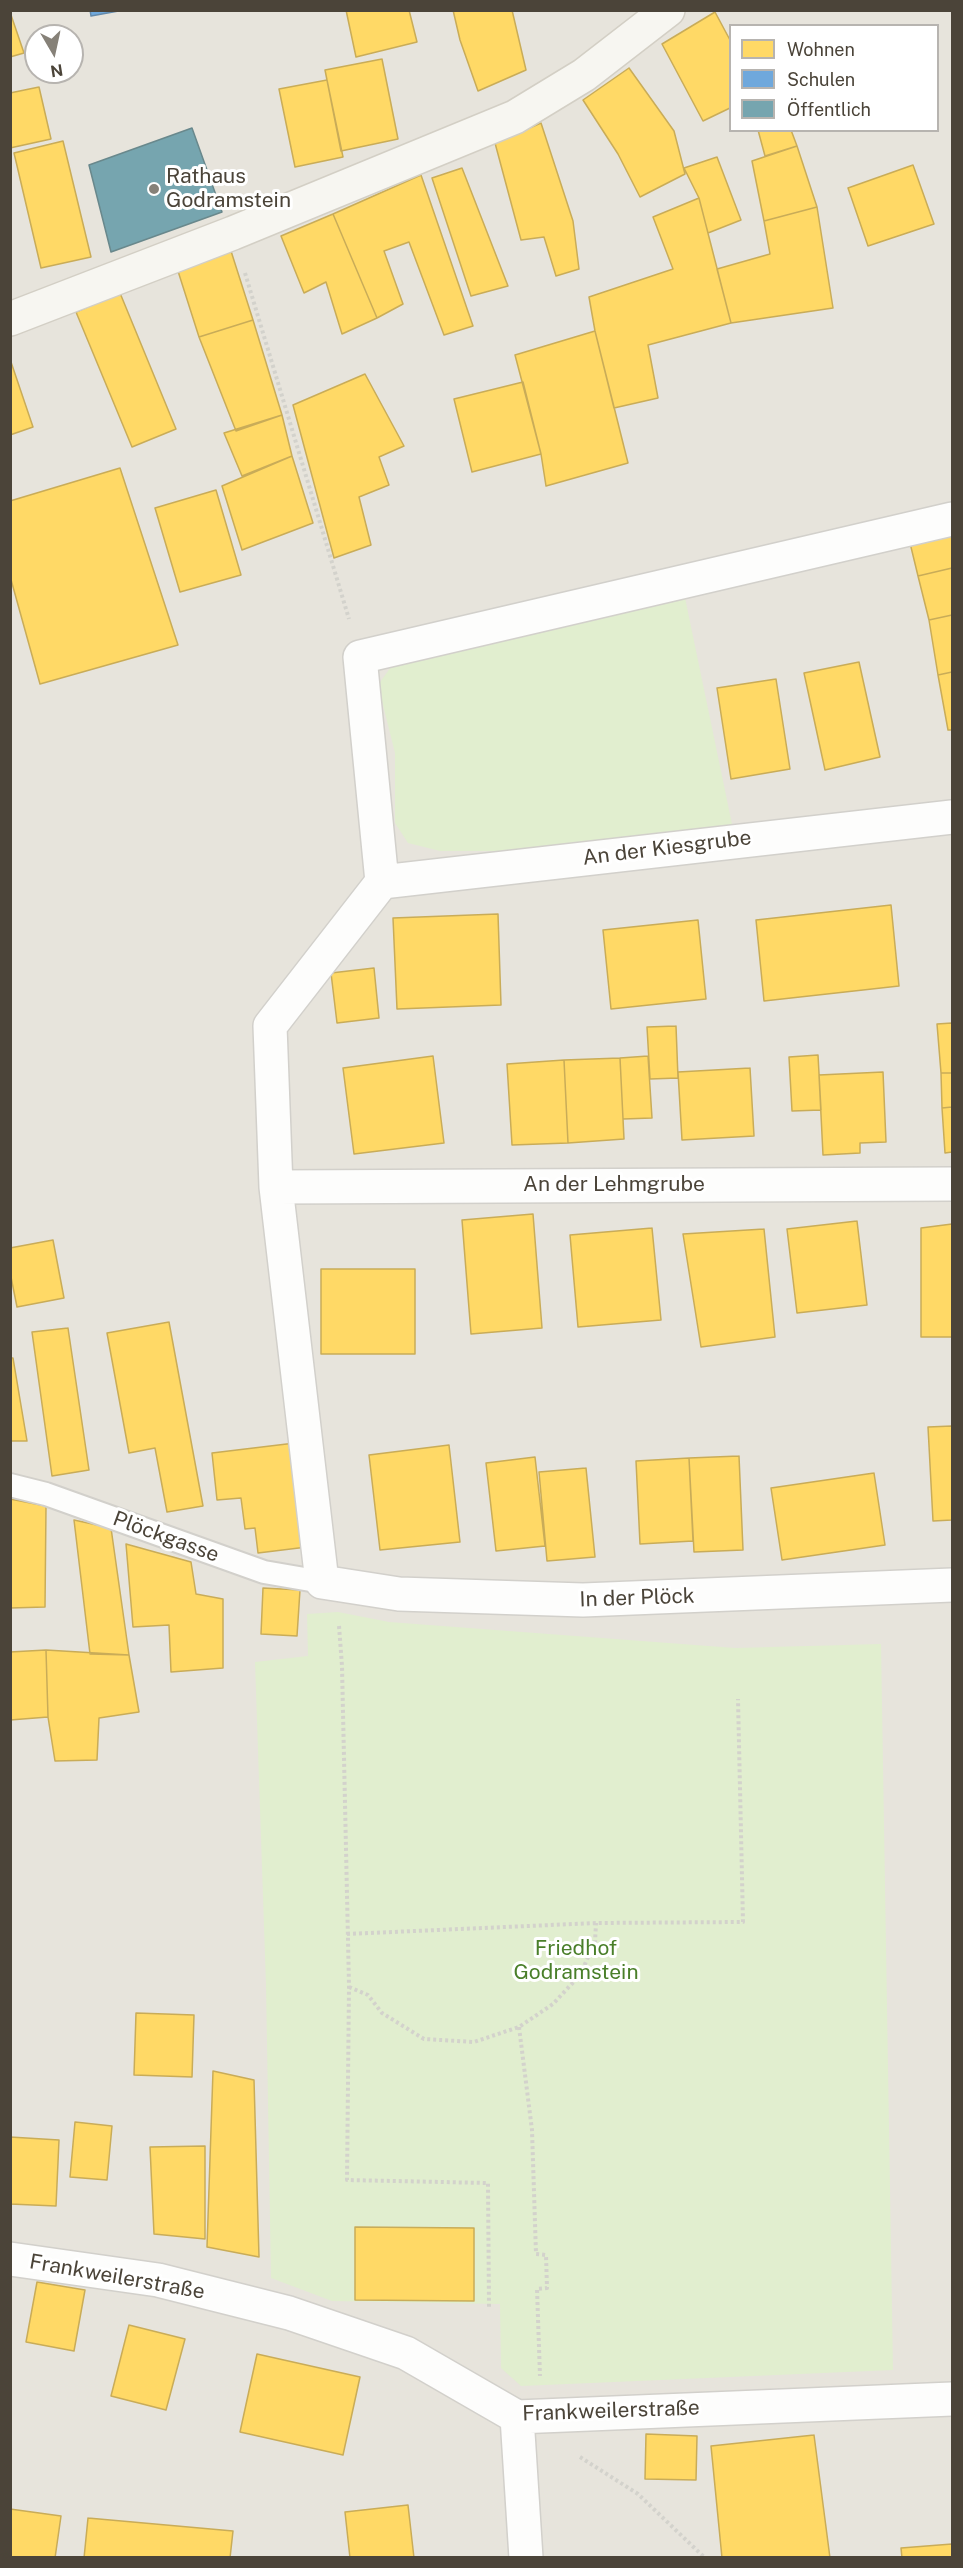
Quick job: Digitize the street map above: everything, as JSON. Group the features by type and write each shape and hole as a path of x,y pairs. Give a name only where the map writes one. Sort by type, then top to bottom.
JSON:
{"street":[{"path":"10,320 233,233 515,117 584,75 653,16"},
{"path":"322,1582 276,1187 270,1026 382,882 360,657 952,519"},
{"name":"An der Kiesgrube","path":"382,882 952,817"},
{"name":"An der Lehmgrube","path":"276,1187 952,1184"},
{"name":"In der Plöck","path":"322,1582 399,1594 583,1600 952,1585"},
{"name":"Frankweilerstraße","path":"10,2259 158,2280 289,2313 406,2353 517,2417 952,2399"},
{"path":"517,2417 526,2558"}],"lane":[{"name":"Plöckgasse","path":"10,1485 46,1494 264,1572 322,1582"}],"path":[{"path":"233,233 360,657"},
{"path":"339,1623 342,1666 349,1986 347,2180 488,2184 489,2307"},
{"path":"347,1934 596,1923 743,1922 738,1699"},
{"path":"349,1986 368,1995 382,2013 424,2039 474,2042 519,2027 553,2004 580,1975 595,1942 596,1923"},
{"path":"519,2027 532,2130 536,2254 546,2255 548,2288 537,2289 540,2386"},
{"path":"573,2452 638,2494 705,2558"}],"shaded area":[{"path":"11,11 952,11 952,2557 11,2557"}],"green space":[{"path":"684,593 733,829 501,851 440,851 408,843 395,823 395,753 378,685 401,653"},
{"name":"Friedhof Godramstein","path":"338,1612 389,1622 735,1648 881,1644 893,2370 521,2386 501,2368 500,2304 332,2301 271,2278 266,1985 255,1662 308,1656 307,1614"}],"building: Wohnen":[{"path":"346,10 409,10 417,42 356,57"},
{"path":"453,10 512,10 526,70 478,91 460,40"},
{"path":"10,12 24,53 10,57"},
{"path":"715,12 729,38 729,108 703,121 662,44"},
{"path":"382,59 398,139 341,151 325,70"},
{"path":"629,68 674,131 685,174 640,197 618,154 583,100"},
{"path":"327,80 343,157 295,167 279,89"},
{"path":"39,87 51,139 10,148 10,93"},
{"path":"541,123 573,221 579,269 556,276 544,237 521,240 495,143"},
{"path":"759,132 792,132 797,146 765,156"},
{"path":"63,141 91,257 41,268 14,153"},
{"path":"797,146 817,207 764,221 752,161"},
{"path":"717,157 741,220 708,233 699,198 684,168"},
{"path":"913,165 934,224 868,246 848,188"},
{"path":"462,168 508,286 471,296 432,178"},
{"path":"421,175 473,326 444,335 409,242 384,251 403,304 377,318 333,214"},
{"path":"699,198 731,323 648,345 658,398 614,408 589,297 673,269 653,217"},
{"path":"817,207 833,308 731,323 717,269 770,254 764,221"},
{"path":"333,214 377,318 342,334 326,282 304,293 281,236"},
{"path":"231,251 253,320 199,337 177,268"},
{"path":"120,293 176,429 132,447 76,312"},
{"path":"253,320 282,415 236,431 199,337"},
{"path":"595,331 628,463 546,486 541,454 515,355"},
{"path":"10,359 33,427 10,435"},
{"path":"365,374 404,446 379,457 389,485 359,497 371,545 334,558 293,405"},
{"path":"523,382 541,454 472,472 454,399"},
{"path":"282,415 292,456 242,476 224,433"},
{"path":"292,456 313,523 242,550 222,486"},
{"path":"120,468 178,645 40,684 10,576 10,501"},
{"path":"216,490 241,575 180,592 155,508"},
{"path":"952,533 952,568 918,576 910,543"},
{"path":"952,568 952,615 929,620 918,576"},
{"path":"952,615 952,672 938,675 929,620"},
{"path":"859,662 880,757 825,770 804,673"},
{"path":"952,672 952,730 948,730 938,675"},
{"path":"776,679 790,769 731,779 717,688"},
{"path":"891,905 899,986 764,1001 756,920"},
{"path":"498,914 501,1005 397,1009 393,918"},
{"path":"698,920 706,999 611,1009 603,930"},
{"path":"374,968 379,1018 337,1023 331,973"},
{"path":"952,1023 952,1073 941,1073 937,1024"},
{"path":"676,1026 678,1078 650,1079 647,1027"},
{"path":"818,1055 821,1110 792,1111 789,1057"},
{"path":"433,1056 444,1143 354,1154 343,1068"},
{"path":"648,1056 652,1118 623,1119 620,1058"},
{"path":"620,1058 624,1139 568,1143 564,1060"},
{"path":"564,1060 568,1143 512,1145 507,1064"},
{"path":"750,1068 754,1136 682,1140 678,1072"},
{"path":"883,1072 886,1142 860,1143 860,1153 823,1155 819,1075"},
{"path":"941,1073 952,1073 952,1107 942,1108"},
{"path":"952,1107 952,1152 945,1153 942,1108"},
{"path":"533,1214 542,1328 471,1334 462,1220"},
{"path":"857,1221 867,1305 797,1313 787,1229"},
{"path":"952,1224 952,1337 921,1337 921,1228"},
{"path":"652,1228 661,1320 578,1327 570,1235"},
{"path":"764,1229 775,1337 701,1347 683,1234"},
{"path":"53,1240 64,1298 17,1307 10,1272 10,1248"},
{"path":"321,1269 415,1269 415,1354 321,1354"},
{"path":"169,1322 203,1506 167,1512 155,1448 129,1453 107,1333"},
{"path":"68,1328 89,1470 52,1476 32,1332"},
{"path":"10,1358 13,1358 27,1441 10,1441"},
{"path":"952,1426 952,1520 933,1521 928,1427"},
{"path":"295,1443 307,1547 258,1553 255,1528 245,1529 241,1498 217,1500 212,1453"},
{"path":"449,1445 460,1542 380,1550 369,1455"},
{"path":"739,1456 743,1550 694,1552 689,1458"},
{"path":"535,1457 545,1546 496,1551 486,1463"},
{"path":"689,1458 693,1541 640,1544 636,1461"},
{"path":"586,1468 595,1557 547,1561 539,1472"},
{"path":"874,1473 885,1545 782,1560 771,1488"},
{"path":"10,1499 46,1506 45,1607 10,1608"},
{"path":"74,1520 111,1528 129,1655 90,1654"},
{"path":"126,1544 191,1562 196,1594 223,1599 223,1668 171,1672 169,1625 133,1627"},
{"path":"263,1588 300,1590 297,1636 261,1634"},
{"path":"46,1650 129,1655 139,1712 99,1718 97,1760 55,1761 48,1717"},
{"path":"46,1650 48,1717 10,1720 10,1652"},
{"path":"136,2013 194,2015 192,2077 134,2075"},
{"path":"213,2071 254,2080 259,2257 207,2247"},
{"path":"75,2122 112,2126 107,2180 70,2177"},
{"path":"10,2137 59,2140 56,2206 10,2204"},
{"path":"205,2146 205,2239 154,2234 150,2147"},
{"path":"355,2227 474,2228 474,2301 355,2300"},
{"path":"37,2282 85,2290 74,2351 26,2342"},
{"path":"129,2325 185,2339 166,2410 111,2396"},
{"path":"257,2354 360,2377 343,2455 240,2432"},
{"path":"646,2434 697,2436 696,2480 645,2479"},
{"path":"814,2435 830,2558 722,2558 711,2446"},
{"path":"408,2505 414,2558 350,2558 345,2512"},
{"path":"10,2509 61,2516 55,2558 10,2558"},
{"path":"88,2518 233,2531 230,2558 84,2558"},
{"path":"952,2544 952,2558 902,2558 901,2548"}],"building: Schulen":[{"path":"90,10 124,10 91,16"}],"building: Öffentlich":[{"name":"Rathaus Godramstein","path":"192,128 222,212 111,252 89,165"}],"place":[{"name":"Rathaus Godramstein","path":"154,189"}]}
